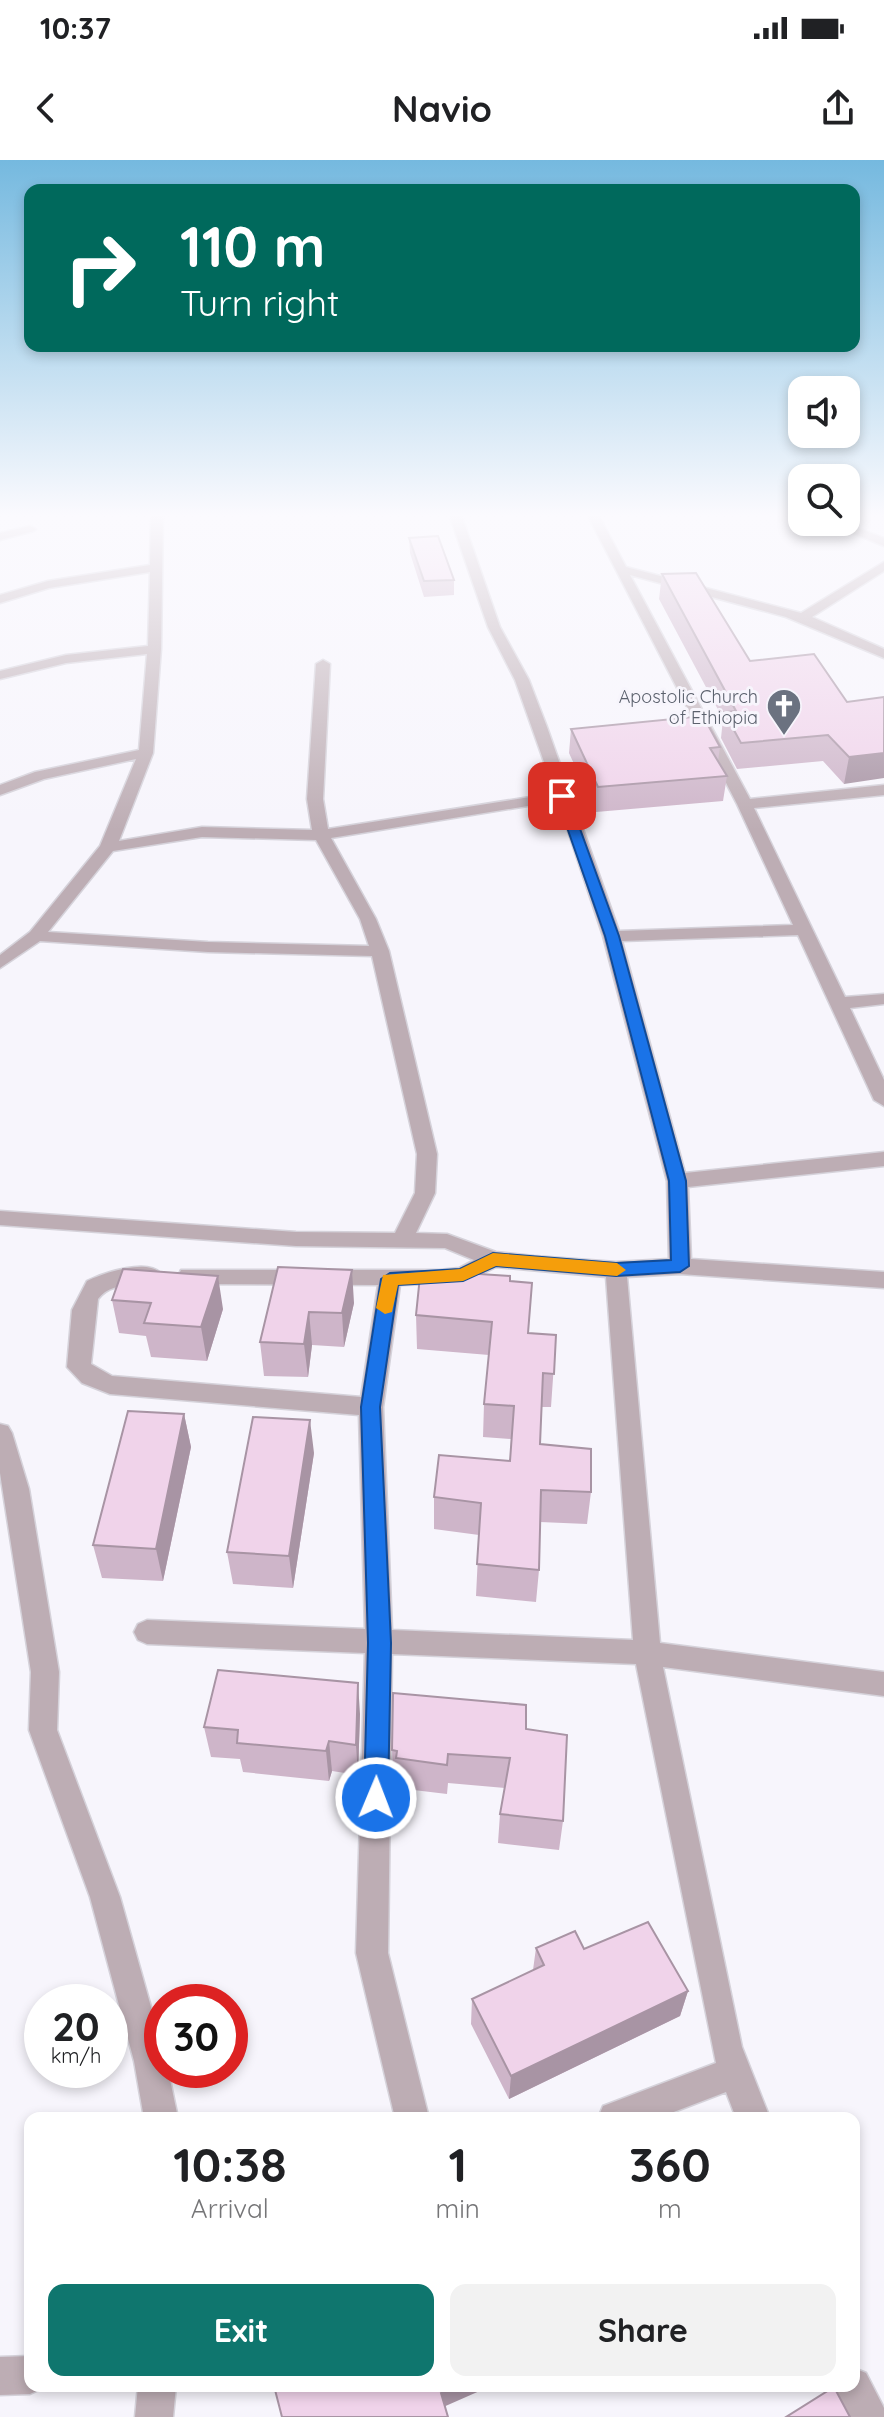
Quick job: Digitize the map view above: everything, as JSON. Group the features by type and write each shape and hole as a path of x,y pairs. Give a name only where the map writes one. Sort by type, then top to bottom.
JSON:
{"street":[{"path":"0,963 36,936 108,847 146,753 154,619"},
{"path":"491,619 522,680 612,936 677,1181 680,1266"},
{"path":"648,619 745,804 884,1100"},
{"path":"802,619 855,638 884,654"},
{"path":"0,675 66,659 154,649"},
{"path":"323,664 315,799 321,835 368,919 380,951 427,1154 425,1193 403,1238"},
{"path":"0,790 40,775 146,753"},
{"path":"745,804 883,791"},
{"path":"108,847 202,832 321,835 406,824 562,796"},
{"path":"612,936 805,930"},
{"path":"36,936 208,947 380,951"},
{"path":"840,1003 884,999"},
{"path":"677,1181 884,1159"},
{"path":"0,1218 296,1239 403,1238 447,1241 493,1259 616,1270 680,1266 884,1280"},
{"path":"371,1407 110,1385 90,1377 79,1367 85,1295 94,1284 123,1275 390,1279 463,1275 493,1259"},
{"path":"616,1270 647,1653 726,2047 751,2112"},
{"path":"390,1279 371,1407 379,1643 372,1953 411,2112"},
{"path":"0,1433 17,1489 43,1656 43,1730 105,1897 150,2061 160,2112"},
{"path":"147,1632 647,1653 884,1684"},
{"path":"631,2112 735,2072"},
{"path":"0,2376 24,2375"},
{"path":"154,2417 156,2392"},
{"path":"856,2392 869,2417"}],"building":[{"path":"686,619 724,619 750,661 814,654 847,702 884,697 884,753 849,757 828,735 741,743 724,712 736,711"},
{"path":"703,716 720,747 710,748 727,776 598,787 571,729"},
{"path":"278,1267 352,1270 342,1313 309,1312 304,1344 260,1342"},
{"path":"123,1269 218,1276 201,1327 144,1323 151,1303 112,1300"},
{"path":"464,1273 510,1276 510,1281 532,1283 528,1333 556,1335 554,1374 543,1373 540,1444 591,1449 591,1492 541,1490 539,1570 477,1564 481,1503 434,1497 439,1455 510,1461 514,1406 484,1404 492,1322 416,1315 420,1276 464,1279"},
{"path":"128,1411 184,1414 156,1549 93,1545"},
{"path":"253,1417 310,1420 289,1556 227,1552"},
{"path":"218,1670 358,1683 356,1745 329,1741 326,1751 237,1743 238,1730 204,1727"},
{"path":"393,1693 526,1705 526,1729 567,1735 563,1821 500,1814 510,1758 448,1754 447,1765 396,1758 397,1751 392,1750"},
{"path":"648,1922 688,1991 511,2076 472,1999 544,1965 536,1948 575,1931 584,1949"},
{"path":"276,2392 443,2392 441,2393 448,2417 282,2417"},
{"path":"826,2392 837,2392 850,2417 786,2417"}],"slow traffic":[{"path":"385,1308 390,1279 463,1275 493,1259 617,1270"}],"place":[{"name":"Apostolic Church of Ethiopia","path":"784,737"}],"route":[{"path":"376,1798 379,1643 371,1407 390,1279 463,1275 493,1259 616,1270 680,1266 677,1181 612,936 562,796"}]}
